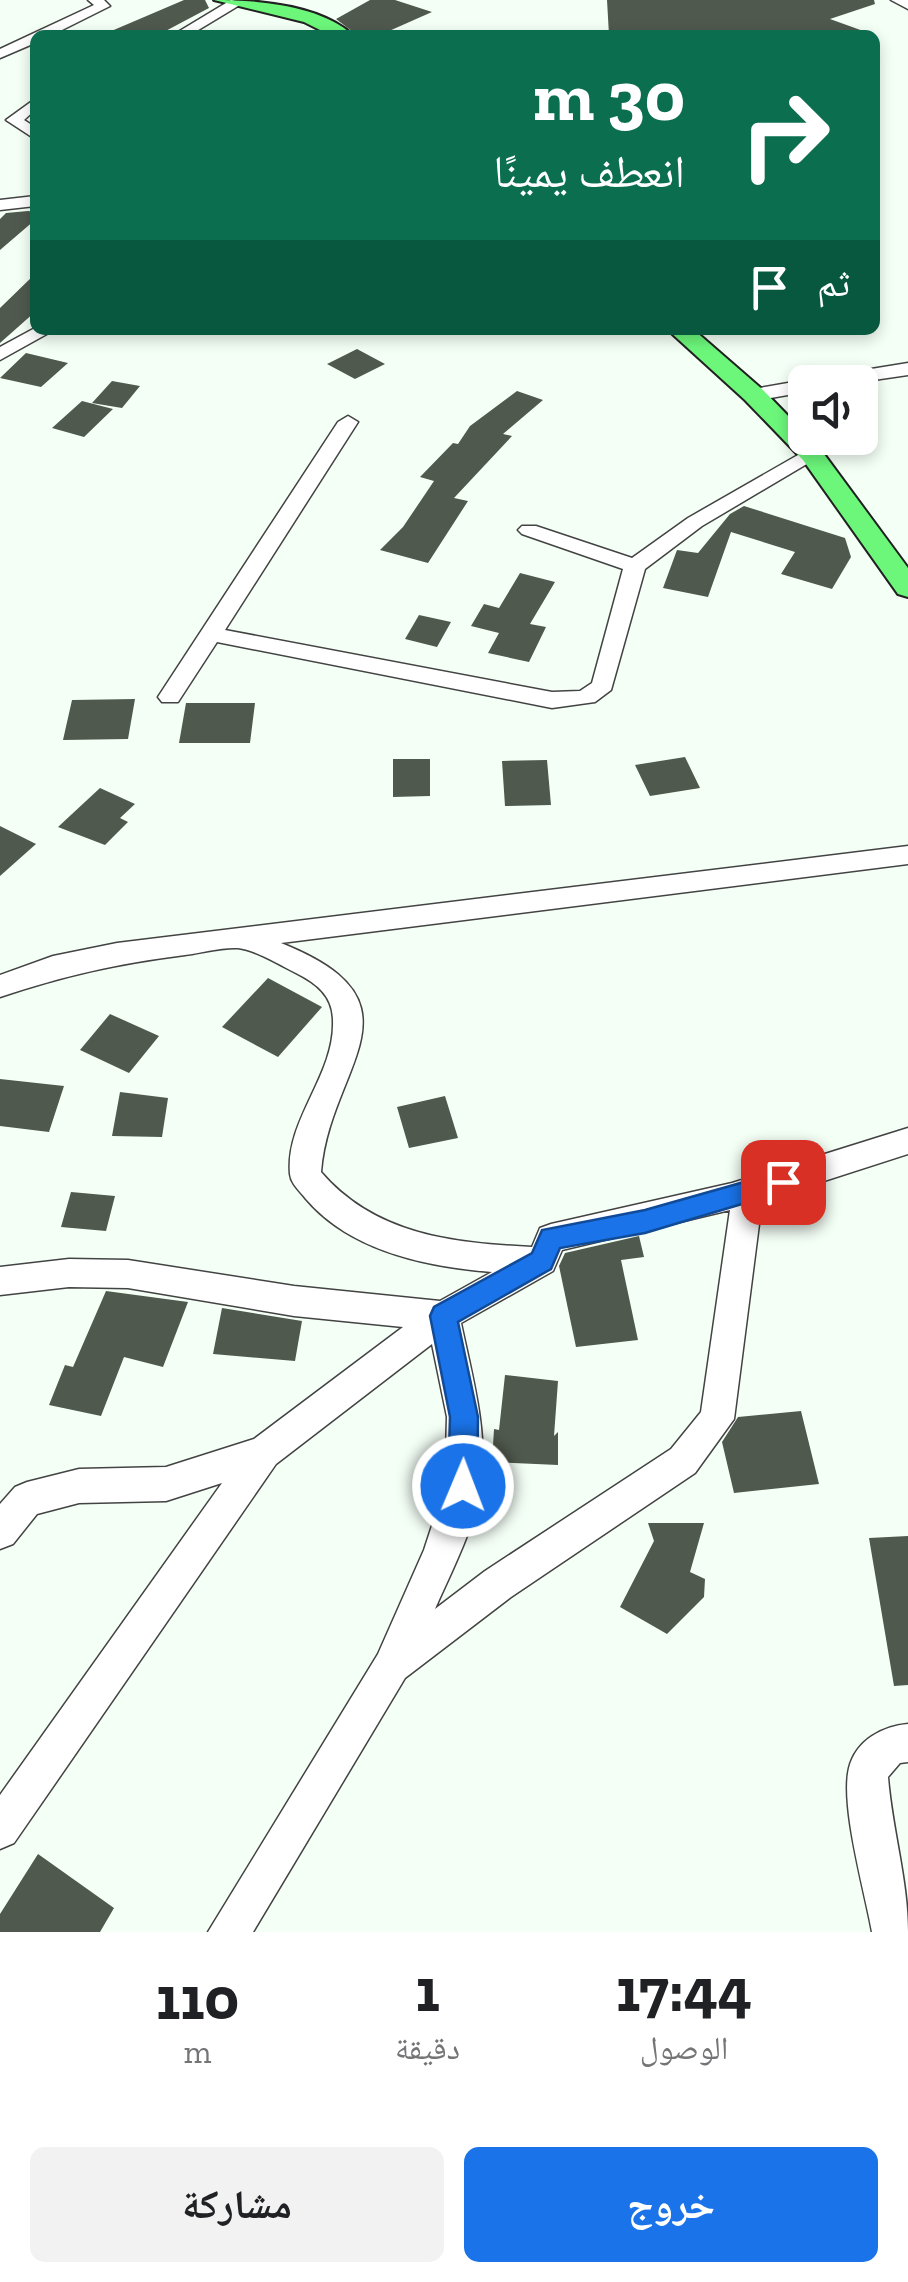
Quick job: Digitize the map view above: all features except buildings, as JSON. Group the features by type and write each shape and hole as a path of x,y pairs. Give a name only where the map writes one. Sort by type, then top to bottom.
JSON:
{"main road":[{"path":"229,1 309,18 334,30"},
{"path":"686,335 754,394 788,430"},
{"path":"812,455 908,588"}],"street":[{"path":"51,30 103,6 95,0"},
{"path":"898,0 908,4"},
{"path":"187,30 229,1"},
{"path":"0,54 30,40"},
{"path":"30,106 14,120 30,131"},
{"path":"0,205 30,202"},
{"path":"0,354 36,335"},
{"path":"878,374 908,369"},
{"path":"754,394 788,389"},
{"path":"170,698 348,422"},
{"path":"210,634 552,700 595,696 603,685 636,566 695,522 812,455"},
{"path":"529,530 636,566"},
{"path":"0,986 53,967 117,952 908,855"},
{"path":"243,939 320,975 340,990 346,1012 344,1051 310,1140 305,1176 322,1201 352,1222 393,1241 484,1259 542,1261"},
{"path":"0,1829 264,1452 443,1316 542,1261 551,1238 645,1222 817,1173 908,1141"},
{"path":"391,1667 498,1584 684,1460 717,1419 748,1190"},
{"path":"0,1280 128,1274 294,1302 443,1316"},
{"path":"230,1932 391,1667 442,1554 463,1486 464,1417 443,1316"},
{"path":"0,1531 27,1499 79,1486 166,1484 264,1452"},
{"path":"894,1932 872,1825 868,1770 890,1745 908,1742"}],"route":[{"path":"463,1486 464,1417 443,1316 542,1261 551,1238 645,1222 783,1182"}]}
